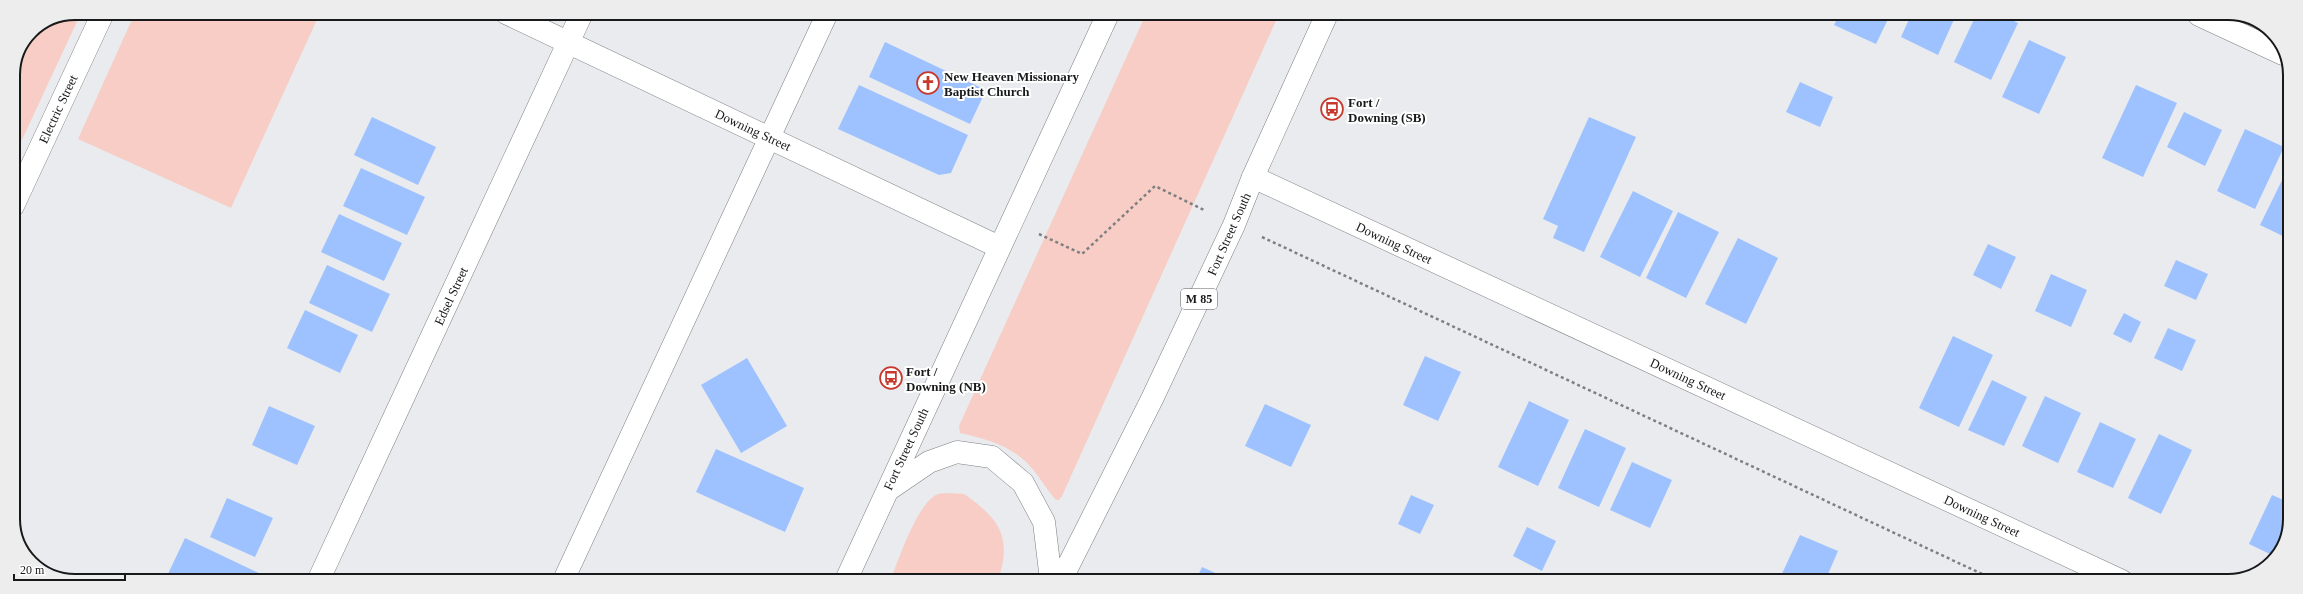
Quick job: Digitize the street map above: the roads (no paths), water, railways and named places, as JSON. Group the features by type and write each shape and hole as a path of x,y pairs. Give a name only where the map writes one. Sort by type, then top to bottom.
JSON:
{"street":[{"name":"Electric Street","path":"20,191 100,20"},
{"name":"Downing Street","path":"520,20 999,247"},
{"name":"Edsel Street","path":"321,574 579,20"},
{"name":"Fort Street South","path":"849,574 1105,20"},
{"name":"Fort Street South","path":"1064,574 1152,399 1234,225 1253,177 1323,20"},
{"path":"2210,20 2278,52"},
{"name":"Downing Street","path":"1253,177 2107,574"},
{"path":"888,490 929,462 957,452 992,456 1023,482 1044,522 1051,574"}],"lane":[{"path":"566,574 824,20"}],"place":[{"name":"New Heaven Missionary Baptist Church","path":"928,83"},
{"name":"Fort / Downing (SB)","path":"1332,109"},
{"name":"Fort / Downing (NB)","path":"891,378"}]}
